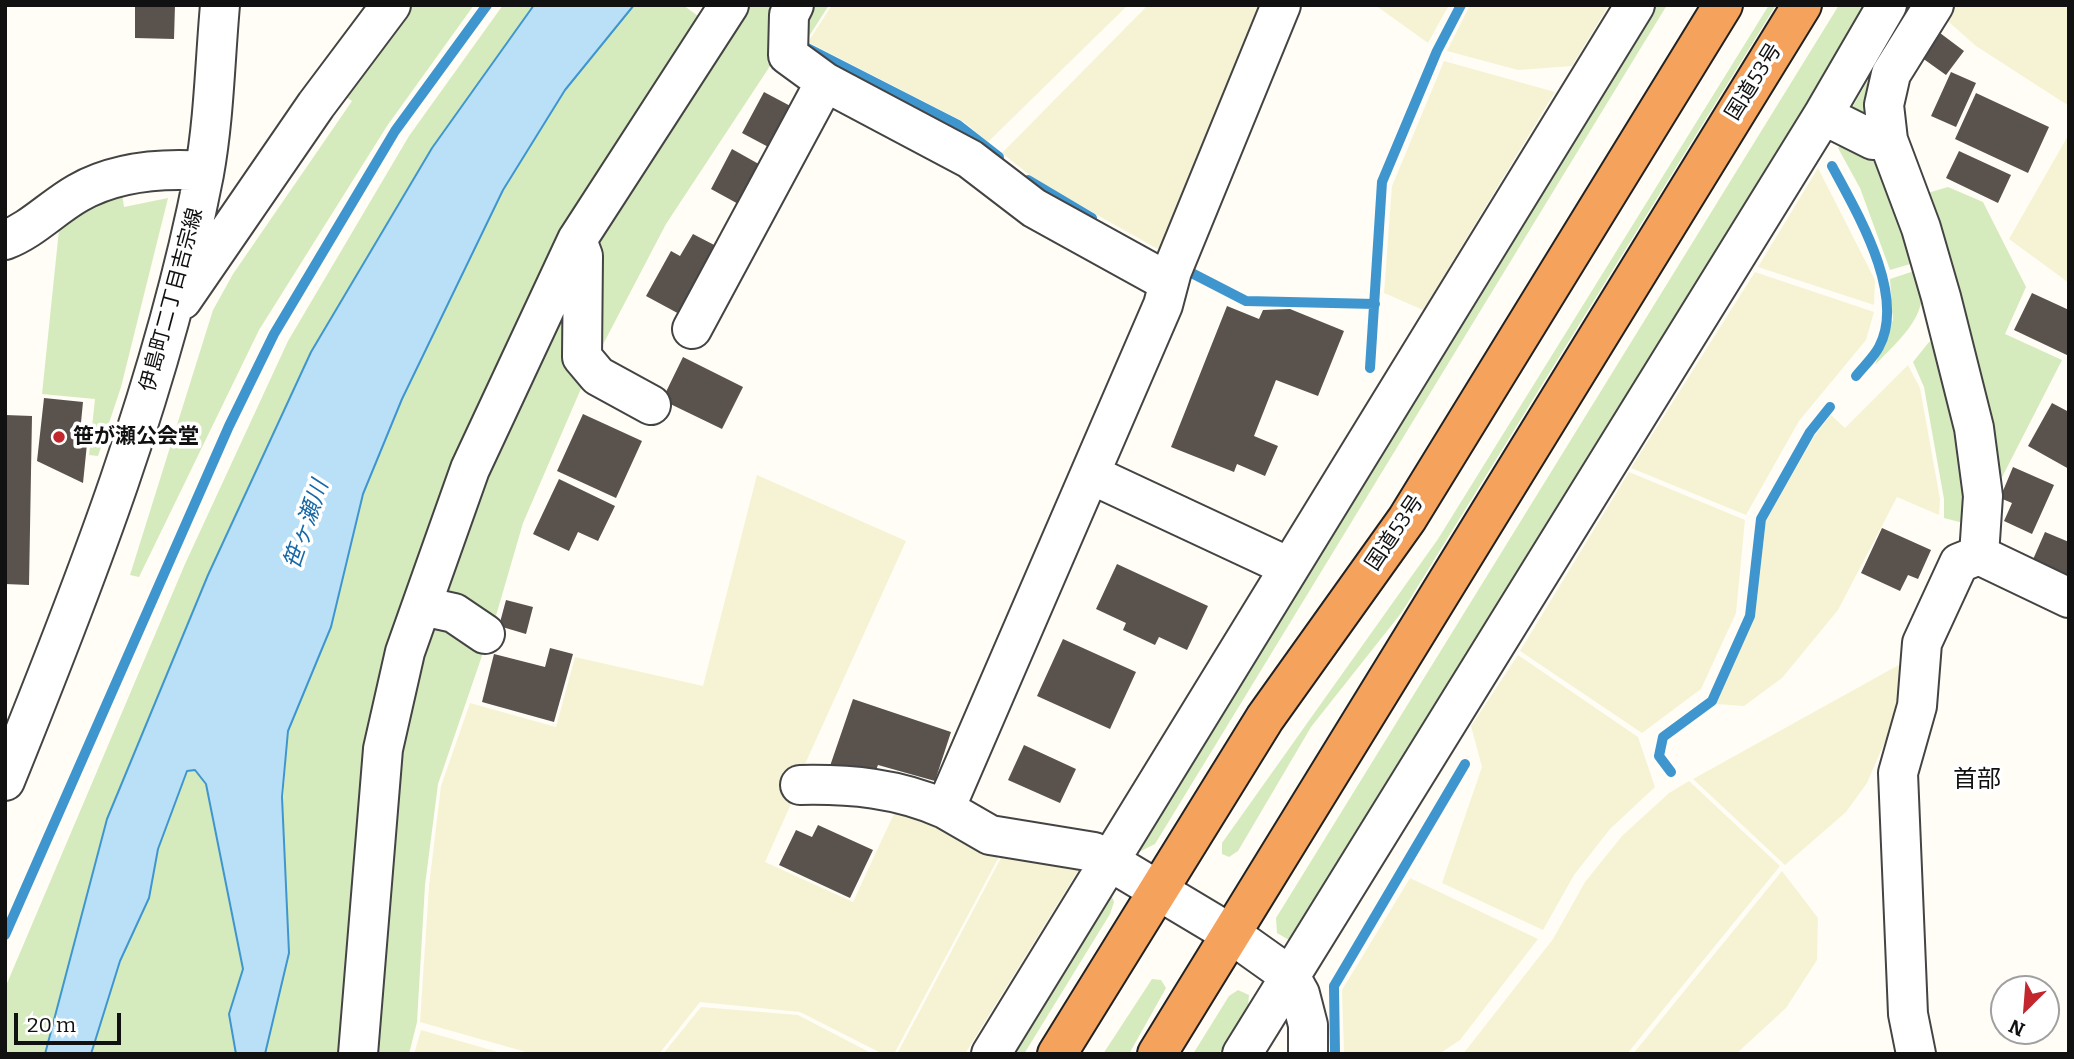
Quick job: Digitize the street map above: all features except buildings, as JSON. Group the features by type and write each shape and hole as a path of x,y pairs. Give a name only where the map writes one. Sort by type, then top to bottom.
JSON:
{"highway":[{"name":"国道53号","path":"1057,1054 1265,718 1407,519 1723,5"},
{"name":"国道53号","path":"1157,1054 1802,5"}],"street":[{"name":"伊島町二丁目吉宗線","path":"5,781 114,503 172,316 204,171 220,5"},
{"path":"172,316 316,105 391,5"},
{"path":"359,1054 383,749 405,652 470,469 577,240 729,5"},
{"path":"794,5 789,15 788,55 825,82 970,159 1034,208 1173,271"},
{"path":"945,809 1092,475 1163,305 1173,271 1281,5"},
{"path":"991,1054 1635,5"},
{"path":"1241,1054 1822,115 1887,5"},
{"path":"1934,5 1891,74 1884,105 1888,140 1921,228 1974,428 1983,496 1979,555"},
{"path":"692,329 825,82"},
{"path":"1822,115 1873,140 1888,140"},
{"path":"5,240 78,192 115,177 179,169 204,171"},
{"path":"577,240 583,257 582,357 598,376 651,405"},
{"path":"1092,475 1289,567"},
{"path":"1916,1054 1908,1014 1898,773 1917,706 1922,643 1959,563 1979,555 2069,598"},
{"path":"422,606 454,613 485,634"},
{"path":"800,785 852,784 915,796 945,809 989,835 1094,852 1159,888 1290,976 1300,994 1308,1026 1308,1054"}],"shaded area":[{"path":"832,5 1128,5 988,142 964,122 808,42"},
{"path":"1148,5 1266,5 1163,252 1037,181 1002,153"},
{"path":"1375,5 1449,5 1428,43"},
{"path":"1470,5 1609,5 1572,66 1518,70 1447,51"},
{"path":"1956,5 2069,5 2069,106 1976,46 1942,16"},
{"path":"1444,61 1555,92 1423,310 1384,293 1392,186"},
{"path":"2069,134 2069,283 2009,239"},
{"path":"1818,168 1875,280 1874,305 1758,267"},
{"path":"1755,272 1874,312 1866,340 1799,421 1746,515 1631,468"},
{"path":"1908,365 1920,388 1940,499 1939,515 1897,497 1838,610 1782,678 1744,706 1716,704 1755,616 1766,520 1815,435 1831,415 1845,428"},
{"path":"1629,472 1745,520 1736,613 1701,689 1642,733 1520,651"},
{"path":"757,475 906,541 796,784 795,795 765,862 853,902 898,805 1001,853 894,1054 883,1054 800,1012 700,1002 659,1054 533,1054 420,1022 429,886 441,786 470,703 556,727 575,657 703,686"},
{"path":"1518,655 1638,737 1655,787 1610,829 1574,875 1543,930 1442,883 1482,767 1471,726"},
{"path":"1906,661 1889,732 1867,783 1846,812 1785,865 1693,779"},
{"path":"1689,781 1780,866 1627,1054 1463,1054 1553,939 1585,882 1622,836 1669,793"},
{"path":"1003,854 1081,866 965,1054 897,1054"},
{"path":"1782,871 1818,918 1817,960 1786,1008 1736,1054 1633,1054"},
{"path":"1410,878 1538,939 1460,1040 1439,1054 1344,1053 1342,990"},
{"path":"701,1007 798,1015 873,1054 663,1054"},
{"path":"421,1030 505,1054 414,1054"}],"green space":[{"path":"404,5 474,5 387,126 259,330 139,577 130,575 213,310 233,274 352,101 340,93"},
{"path":"503,5 534,5 432,148 311,352 208,575 50,1030 45,1054 5,1054 5,988 185,564 288,341 409,136"},
{"path":"634,5 683,5 705,21 397,650 350,1054 265,1054 288,731 331,627 363,494 402,399 503,190 565,90"},
{"path":"740,5 783,5 772,63 666,224 598,354 592,246"},
{"path":"803,5 829,5 806,41"},
{"path":"1651,5 1667,5 1155,844 1135,854"},
{"path":"1769,5 1776,5 1402,612 1311,727 1238,851 1229,857 1222,854 1222,843 1438,539"},
{"path":"1839,5 1875,5 1301,935 1289,940 1277,933 1276,918"},
{"path":"1873,71 1875,131 1848,115"},
{"path":"1841,143 1881,162 1917,262 1890,270 1860,188 1838,148"},
{"path":"1948,187 1983,202 2026,287 2005,334 2062,360 1996,489 1921,195"},
{"path":"122,193 124,207 168,198 121,387 98,456 89,455 95,399 42,394 60,220"},
{"path":"577,265 586,377 523,523 493,626 432,598"},
{"path":"1920,269 1923,285 1919,311 1905,333 1875,365 1893,320 1890,279"},
{"path":"1929,342 1943,343 1965,428 1967,524 1944,518 1944,499 1924,387 1913,362"},
{"path":"427,615 486,644 438,784 425,885 417,1022 409,1054 367,1054 392,751"},
{"path":"195,770 206,784 243,969 229,1014 236,1054 91,1054 120,961 149,898 158,849 187,771"},
{"path":"1111,894 1114,902 1110,914 1024,1054 1003,1054"},
{"path":"1152,979 1161,980 1166,988 1129,1054 1103,1054"},
{"path":"1238,990 1249,995 1248,1006 1219,1054 1193,1054 1229,996"}],"water":[{"name":"笹ヶ瀬川","path":"534,5 634,5 565,90 503,190 402,399 363,494 331,627 288,731 282,797 289,953 265,1054 236,1054 229,1014 243,969 206,784 195,770 187,771 158,849 149,898 120,961 91,1054 45,1054 107,819 208,575 311,352 432,148"}],"waterway":[{"path":"5,935 229,426 274,334 395,131 487,5"},
{"path":"1370,368 1382,182 1437,51 1461,5"},
{"path":"807,48 958,125 999,157"},
{"path":"1832,166 1865,229 1883,279 1887,303 1886,326 1879,347 1856,376"},
{"path":"1028,180 1092,218"},
{"path":"1180,267 1246,301 1375,304"},
{"path":"1671,772 1659,756 1663,737 1712,701 1750,616 1761,519 1810,432 1830,407"},
{"path":"1335,1054 1334,986 1465,764"}],"place":[{"name":"笹が瀬公会堂","path":"59,437"}],"district":[{"name":"首部","path":"1977,780"}]}
